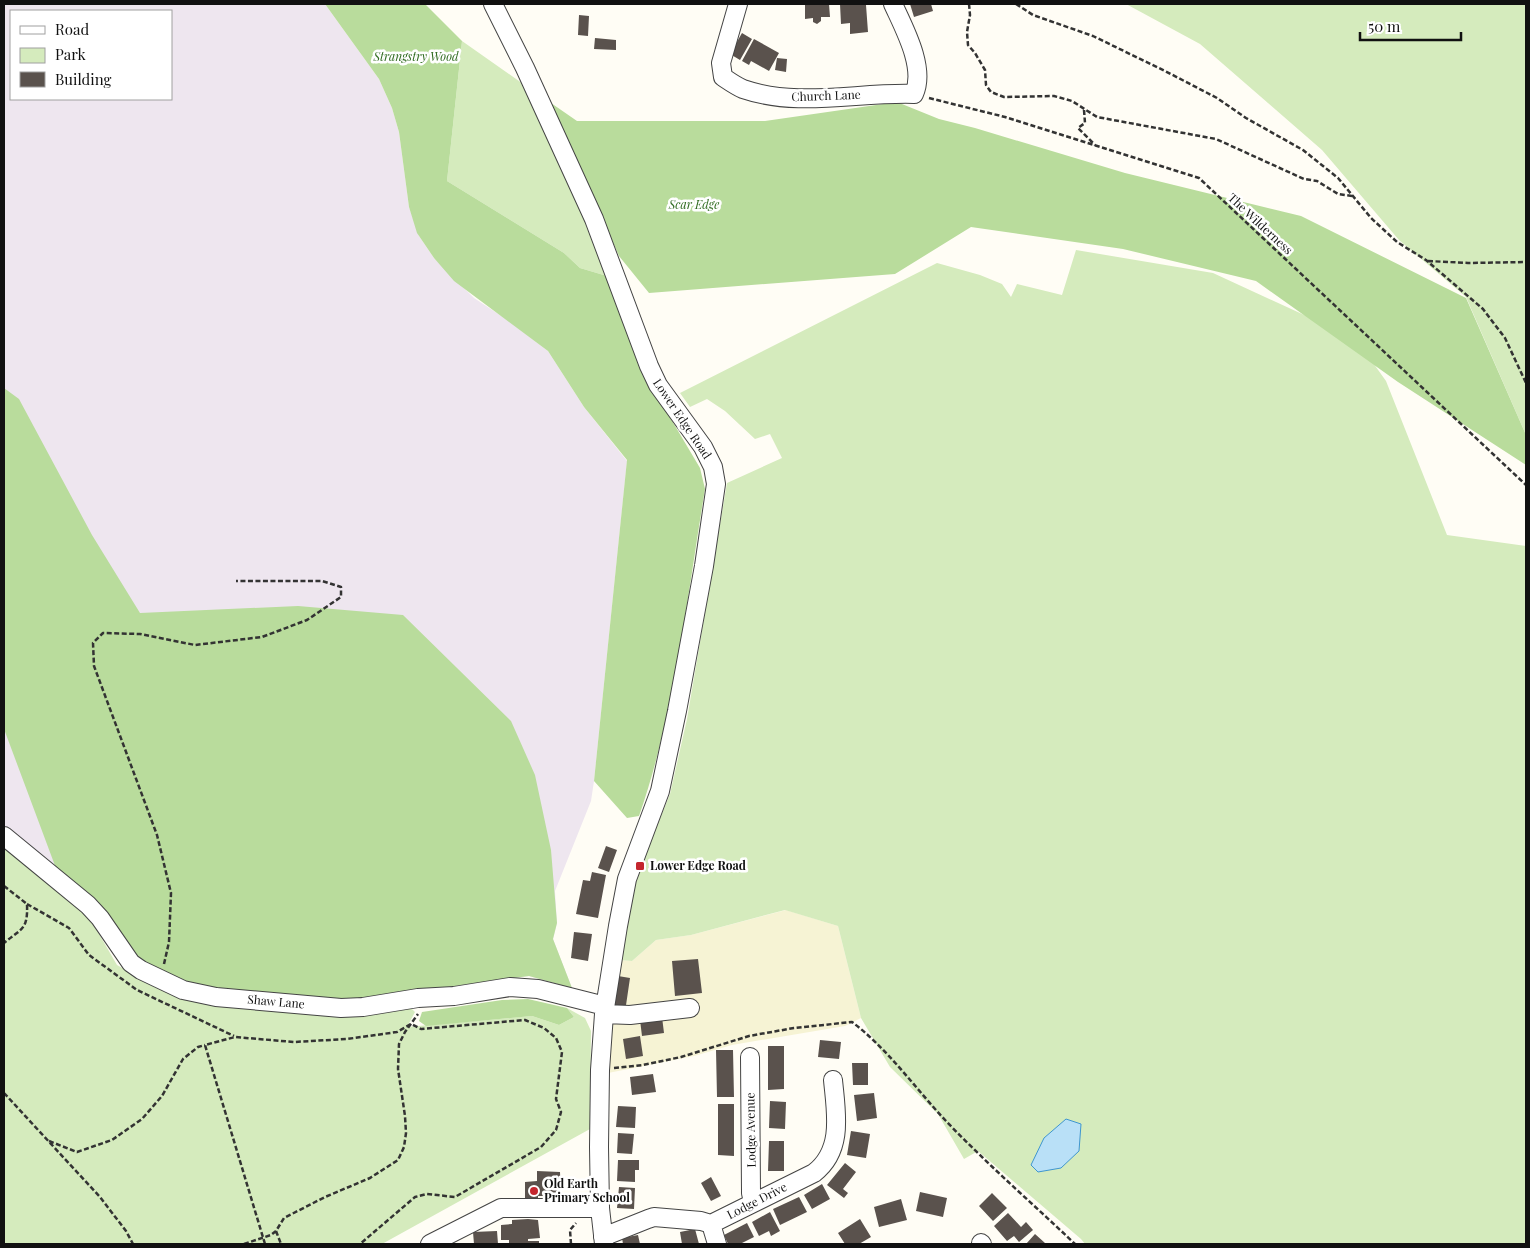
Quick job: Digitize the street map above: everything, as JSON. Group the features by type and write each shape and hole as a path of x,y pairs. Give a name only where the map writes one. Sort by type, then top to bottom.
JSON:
{"street":[{"name":"Lower Edge Road","path":"493,4 525,68 594,219 649,366 658,385 711,460 715,475 711,520 689,653 660,790 627,878 605,1010 600,1070 594,1208 603,1241"},
{"name":"Church Lane","path":"738,4 722,63 723,77 741,88 778,98 814,98 893,93 914,94"},
{"path":"893,4 918,67 918,85 914,94"},
{"name":"Shaw Lane","path":"4,836 88,905 100,918 131,963 183,990 200,994 341,1008 428,997 454,996 510,987 538,989 605,1010 630,1014 690,1008"},
{"name":"Lodge Avenue","path":"750,1057 751,1193 754,1202"},
{"name":"Lodge Drive","path":"711,1224 814,1173 826,1160 836,1138 837,1131 832,1080"},
{"path":"430,1244 501,1208 594,1208"},
{"path":"603,1241 648,1218 654,1218 701,1221 711,1224 717,1244"}],"path":[{"path":"969,4 968,44 976,53 984,70 986,85 991,92 1004,97 1054,96 1072,101 1097,117 1216,139 1304,179 1316,181 1338,194 1354,196"},
{"path":"1016,4 1033,15 1066,26 1126,51 1216,98 1246,118 1303,150 1338,178 1371,218 1397,242 1426,260 1483,309 1505,338 1526,383"},
{"name":"The Wilderness","path":"914,94 1005,118 1199,178 1526,485"},
{"path":"1084,109 1085,124 1078,128 1096,146"},
{"path":"1426,260 1468,263 1526,262"},
{"path":"161,980 169,942 171,893 157,835 94,666 92,643 103,633 140,634 195,645 262,638 307,620 341,597 341,587 322,581 236,581"},
{"path":"4,886 27,904 27,916 26,925 4,943"},
{"path":"246,1244 276,1231 284,1218 325,1197 370,1178 398,1160 404,1147 406,1133 398,1055 401,1037 428,997"},
{"path":"360,1244 415,1197 427,1194 455,1197 541,1147 556,1130 561,1112 556,1099 562,1052 556,1038 544,1028 525,1020 421,1029 411,1024"},
{"path":"600,1070 643,1065 681,1057 750,1036 794,1028 852,1022 871,1036 918,1091 976,1152 1075,1244"},
{"path":"49,1141 77,1152 112,1140 142,1119 162,1096 183,1059 198,1047 204,1045 235,1037 294,1042 347,1039 397,1032 411,1024"},
{"path":"204,1045 265,1244"},
{"path":"4,1093 106,1204 133,1244"},
{"path":"571,1244 570,1230 594,1208"},
{"path":"276,1231 281,1244"}],"shaded area":[{"path":"4,4 325,4 379,79 392,108 399,132 409,207 419,236 434,258 474,298 506,319 548,351 584,407 627,461 591,801 555,891 557,923 553,939 572,988 529,976 339,1002 75,886 4,827"},
{"path":"786,910 838,926 861,1018 845,1026 732,1045 694,1056 608,1073 612,1010 620,960 632,961 656,940 691,935"}],"green space":[{"name":"Strangstry Wood","path":"325,4 425,4 462,41 447,181 564,253 580,268 607,276 643,376 700,468 705,489 679,654 662,737 639,816 627,818 594,781 627,460 584,407 548,351 454,281 434,258 417,233 409,207 399,132 392,108 379,79"},
{"path":"1126,4 1526,4 1526,435 1466,297 1399,240 1322,150 1200,44"},
{"path":"462,41 526,86 579,206 607,276 580,268 564,253 447,181"},
{"name":"Scar Edge","path":"897,102 939,119 1125,173 1301,216 1466,298 1526,435 1526,465 1398,382 1256,281 1123,249 971,227 895,274 649,293 619,256 551,103 577,121 765,121"},
{"path":"1076,250 1213,273 1326,325 1366,353 1386,381 1447,535 1526,546 1526,1244 1085,1244 978,1151 964,1159 938,1114 890,1067 861,1018 838,926 785,910 691,935 656,940 632,961 620,960 636,877 670,794 687,719 727,483 782,458 770,434 755,439 725,411 707,399 690,407 680,393 937,263 980,275 1002,284 1011,297 1017,284 1062,295"},
{"path":"4,388 19,399 92,535 140,613 298,606 403,615 511,721 535,775 551,850 557,923 553,939 572,988 529,976 339,1002 213,990 170,977 138,960 57,871 4,729"},
{"path":"4,844 88,915 117,965 147,982 410,1007 415,1012 407,1027 532,1016 559,1025 574,1017 567,1008 585,1018 591,1031 590,1129 382,1244 4,1244"},
{"path":"528,999 567,1008 574,1017 559,1025 532,1016 426,1026 419,1021 422,1012 502,1000"}],"water":[{"path":"1066,1119 1081,1124 1079,1151 1061,1168 1038,1172 1031,1165 1044,1138"}],"building":[{"path":"805,4 829,4 830,17 821,17 821,21 817,24 813,22 813,18 805,19"},
{"path":"840,4 866,5 868,32 850,34 850,23 841,24"},
{"path":"910,4 931,4 933,11 914,17"},
{"path":"579,15 589,16 588,36 578,35"},
{"path":"742,33 752,39 740,60 730,54"},
{"path":"595,38 616,40 616,50 594,49"},
{"path":"754,39 779,53 769,71 751,61 749,65 742,61"},
{"path":"777,58 787,59 786,72 775,70"},
{"path":"606,846 617,850 609,872 598,868"},
{"path":"592,872 606,875 598,918 576,914 583,880 590,881"},
{"path":"574,932 592,934 588,961 571,958"},
{"path":"698,959 702,993 675,996 672,961"},
{"path":"618,976 630,978 625,1012 613,1010"},
{"path":"662,1017 664,1033 642,1036 640,1020"},
{"path":"640,1036 643,1056 626,1059 623,1039"},
{"path":"820,1040 841,1042 839,1059 818,1057"},
{"path":"768,1046 784,1046 784,1089 768,1090"},
{"path":"716,1050 733,1050 734,1097 717,1097"},
{"path":"852,1063 868,1063 868,1085 853,1085"},
{"path":"653,1074 656,1092 632,1095 630,1077"},
{"path":"874,1093 877,1118 857,1121 854,1095"},
{"path":"770,1101 786,1102 785,1129 769,1128"},
{"path":"718,1104 734,1104 734,1156 718,1155"},
{"path":"618,1106 636,1107 635,1128 616,1127"},
{"path":"851,1131 870,1134 866,1158 847,1155"},
{"path":"618,1133 634,1134 632,1154 617,1153"},
{"path":"769,1141 784,1141 784,1171 768,1171"},
{"path":"618,1160 639,1160 639,1170 635,1170 635,1182 617,1181"},
{"path":"845,1163 856,1172 843,1189 848,1193 844,1198 827,1185"},
{"name":"Old Earth Primary School","path":"537,1171 560,1172 561,1196 538,1196 538,1199 525,1199 525,1182 537,1181"},
{"path":"711,1177 721,1196 711,1201 701,1183"},
{"path":"822,1184 830,1199 812,1209 804,1195"},
{"path":"619,1187 635,1188 634,1209 617,1208"},
{"path":"920,1192 947,1198 943,1217 916,1211"},
{"path":"992,1193 1007,1208 993,1221 979,1206"},
{"path":"799,1197 807,1212 780,1225 773,1209"},
{"path":"901,1199 907,1220 879,1227 874,1207"},
{"path":"770,1212 780,1231 771,1236 769,1231 759,1236 752,1222"},
{"path":"1008,1213 1021,1227 1026,1222 1033,1230 1019,1242 1014,1236 1007,1241 994,1226"},
{"path":"860,1219 871,1237 859,1244 845,1244 838,1233"},
{"name":"Old Earth Primary School","path":"512,1220 538,1220 540,1238 528,1239 528,1241 539,1241 539,1244 509,1244 509,1240 501,1240 501,1225 512,1224"},
{"path":"747,1223 754,1237 740,1244 728,1244 724,1235"},
{"path":"695,1229 699,1244 682,1244 680,1232"},
{"path":"497,1231 498,1244 474,1244 473,1232"},
{"path":"1035,1234 1045,1243 1026,1244"},
{"path":"638,1235 640,1244 623,1244 622,1238"}],"place":[{"name":"Lower Edge Road","path":"640,866"},
{"name":"Old Earth Primary School","path":"534,1191"}]}
